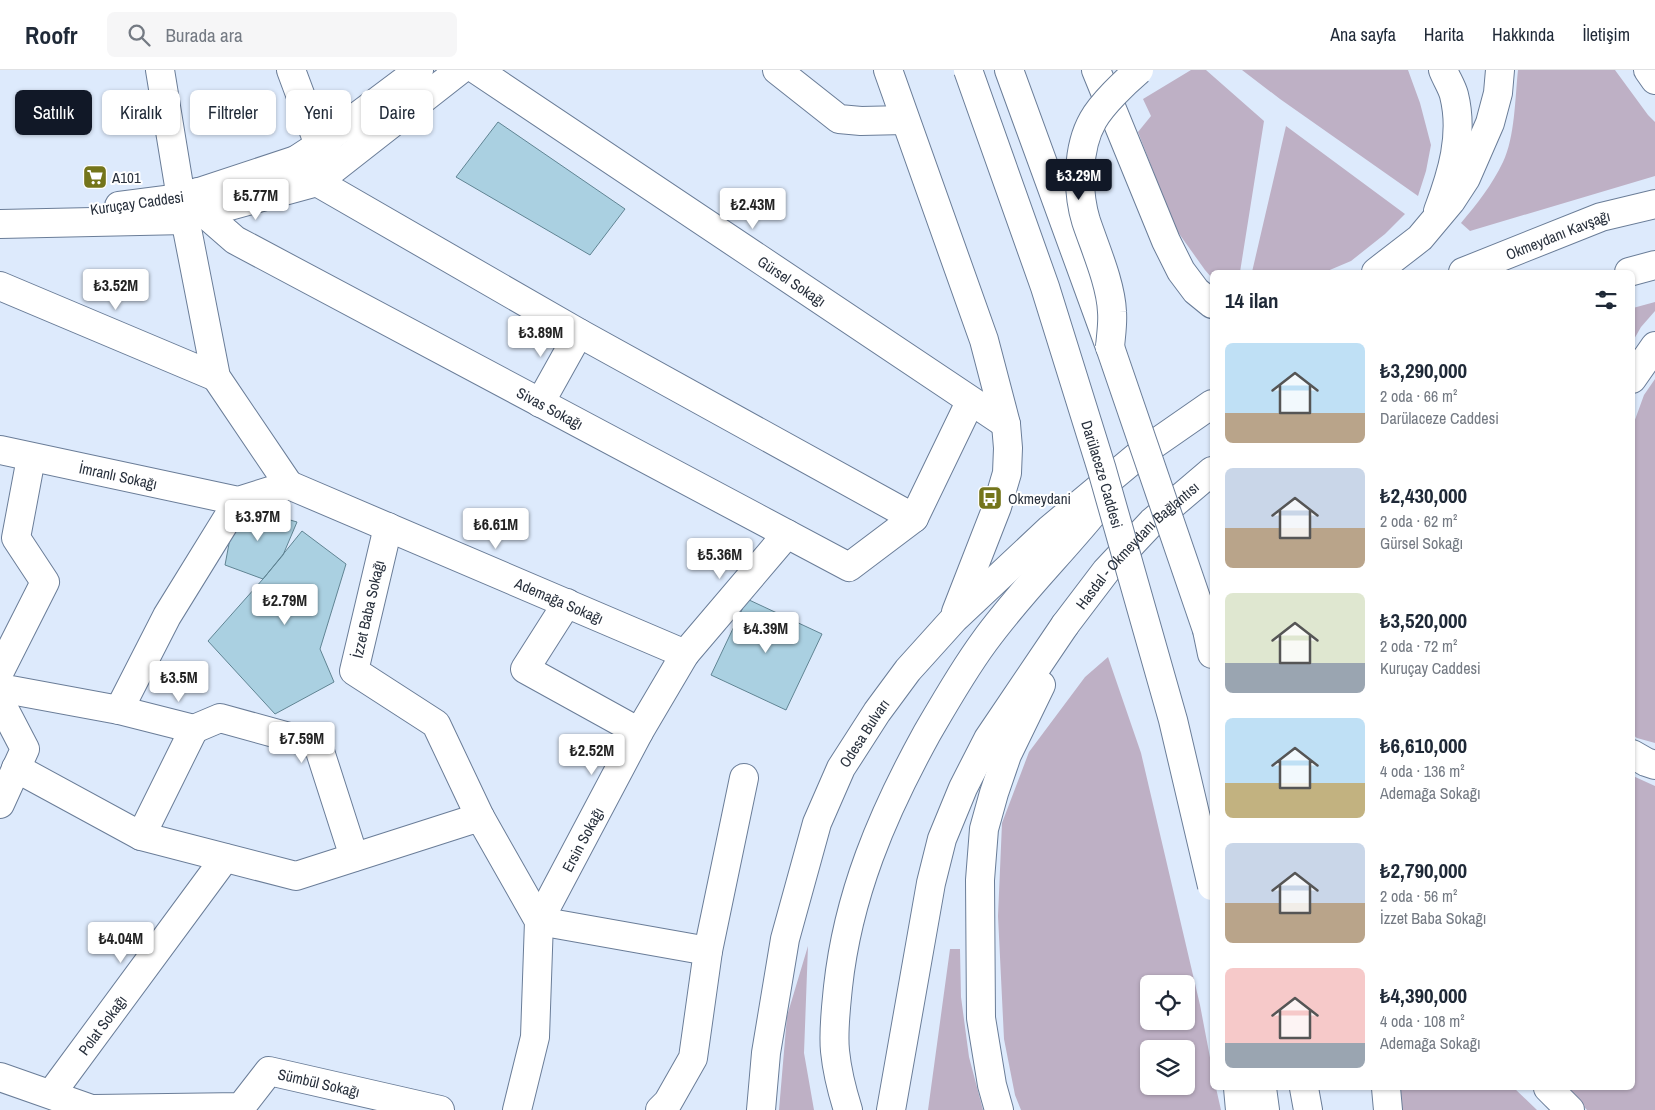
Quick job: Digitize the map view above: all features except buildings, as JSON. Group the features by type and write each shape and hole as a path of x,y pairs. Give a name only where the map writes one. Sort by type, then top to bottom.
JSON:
{"main road":[{"path":"160,70 192,206 216,377 289,485"},
{"path":"291,70 319,145 327,174"},
{"name":"Kuruçay Caddesi","path":"0,222 192,206 296,160 419,70"},
{"name":"Gürsel Sokağı","path":"477,70 970,402 1006,424"},
{"path":"777,70 838,119 861,121 905,120"},
{"path":"888,70 984,340 1006,424 1008,448 1007,474 997,507 954,619"},
{"name":"Darülaceze Caddesi","path":"968,70 1045,287 1104,479 1173,720 1210,877"},
{"path":"1009,70 1110,347 1210,639"},
{"path":"1096,70 1166,241 1181,271 1196,291 1210,302"},
{"path":"1110,347 1112,312 1104,275 1086,219 1081,195 1080,172 1083,146 1093,120 1122,85 1139,70"},
{"path":"1435,219 1451,177 1456,150 1457,121 1454,95 1443,70"},
{"path":"1379,270 1420,238 1452,201 1466,178 1490,123 1496,100 1500,70"},
{"path":"1648,70 1655,80"},
{"path":"192,206 327,174 443,75"},
{"path":"296,160 327,174 580,334 914,518 970,402"},
{"name":"Okmeydanı Kavşağı","path":"1468,270 1600,217 1655,204"},
{"name":"Sivas Sokağı","path":"192,206 235,240 849,567 914,518"},
{"path":"1635,270 1655,265"},
{"path":"0,286 216,377"},
{"path":"540,403 580,334"},
{"path":"1635,375 1655,346"},
{"path":"846,1102 835,1050 836,1000 840,967 855,896 877,833 906,772 946,700 984,642 1031,582 1090,518 1140,454 1210,405"},
{"name":"İmranlı Sokağı","path":"0,450 238,501 289,485"},
{"name":"Odesa Bulvarı","path":"761,1110 766,1053 785,939 817,823 841,768 877,712 908,670 954,619 1050,529 1140,454"},
{"path":"0,671 45,582 16,538 31,458"},
{"name":"Hasdal - Okmeydanı Bağlantısı","path":"1065,625 1106,571 1152,522 1210,472"},
{"name":"Ademağa Sokağı","path":"289,485 685,654"},
{"path":"119,710 167,616 238,501"},
{"name":"İzzet Baba Sokağı","path":"388,527 354,671 436,724 480,817"},
{"path":"685,654 787,534"},
{"path":"567,603 525,669 639,732"},
{"path":"892,1110 931,883 942,839 963,788 988,739 1065,625"},
{"path":"999,1110 992,1085 981,1018 980,880 984,829 1007,755 1043,682 1065,625"},
{"name":"Ersin Sokağı","path":"540,921 639,732 685,654"},
{"path":"0,688 119,710 194,729 220,718 318,745 354,857"},
{"path":"0,701 25,749 0,804"},
{"path":"141,836 194,729"},
{"path":"1635,756 1655,765"},
{"path":"16,768 141,836 296,876 480,817 540,921 535,1037 517,1110"},
{"path":"660,1110 668,1102 692,1058 708,950 744,778"},
{"name":"Polat Sokağı","path":"51,1094 225,858"},
{"path":"540,921 708,950"},
{"name":"Sümbül Sokağı","path":"94,1110 240,1107 269,1071 440,1110"},
{"path":"0,1077 94,1110"},
{"path":"1238,1090 1240,1110"},
{"path":"1262,1090 1265,1110"},
{"path":"1304,1090 1308,1110"},
{"path":"1386,1090 1388,1110"},
{"path":"1550,1090 1570,1110"}],"shaded area":[{"path":"1191,70 1206,70 1264,121 1240,270 1210,270 1210,276 1175,228 1138,132 1151,116 1143,99"},
{"path":"1242,70 1408,70 1420,103 1431,145 1426,171 1418,196 1280,99"},
{"path":"1518,70 1615,70 1655,122 1655,176 1470,231 1461,223 1489,186 1507,152 1514,117"},
{"path":"1286,126 1405,214 1385,234 1351,261 1330,270 1252,270"},
{"path":"1655,302 1655,311 1641,327 1635,338 1635,307"},
{"path":"1655,379 1655,743 1635,736 1635,420 1644,395"},
{"path":"1108,657 1141,753 1193,975 1140,975 1140,1030 1195,1030 1195,984 1210,1058 1210,1090 1216,1090 1221,1110 1021,1110 1015,1095 1004,1039 998,916 1002,823 1029,752 1085,677"},
{"path":"1635,777 1655,786 1655,1110 1587,1110 1568,1090 1635,1090"},
{"path":"808,946 804,1053 814,1110 779,1110 787,1016"},
{"path":"950,949 960,949 961,997 969,1057 983,1110 928,1110"},
{"path":"1398,1090 1516,1090 1537,1110 1400,1110"}],"place":[{"name":"A101","path":"95,177"},
{"name":"Okmeydani","path":"990,498"}]}
